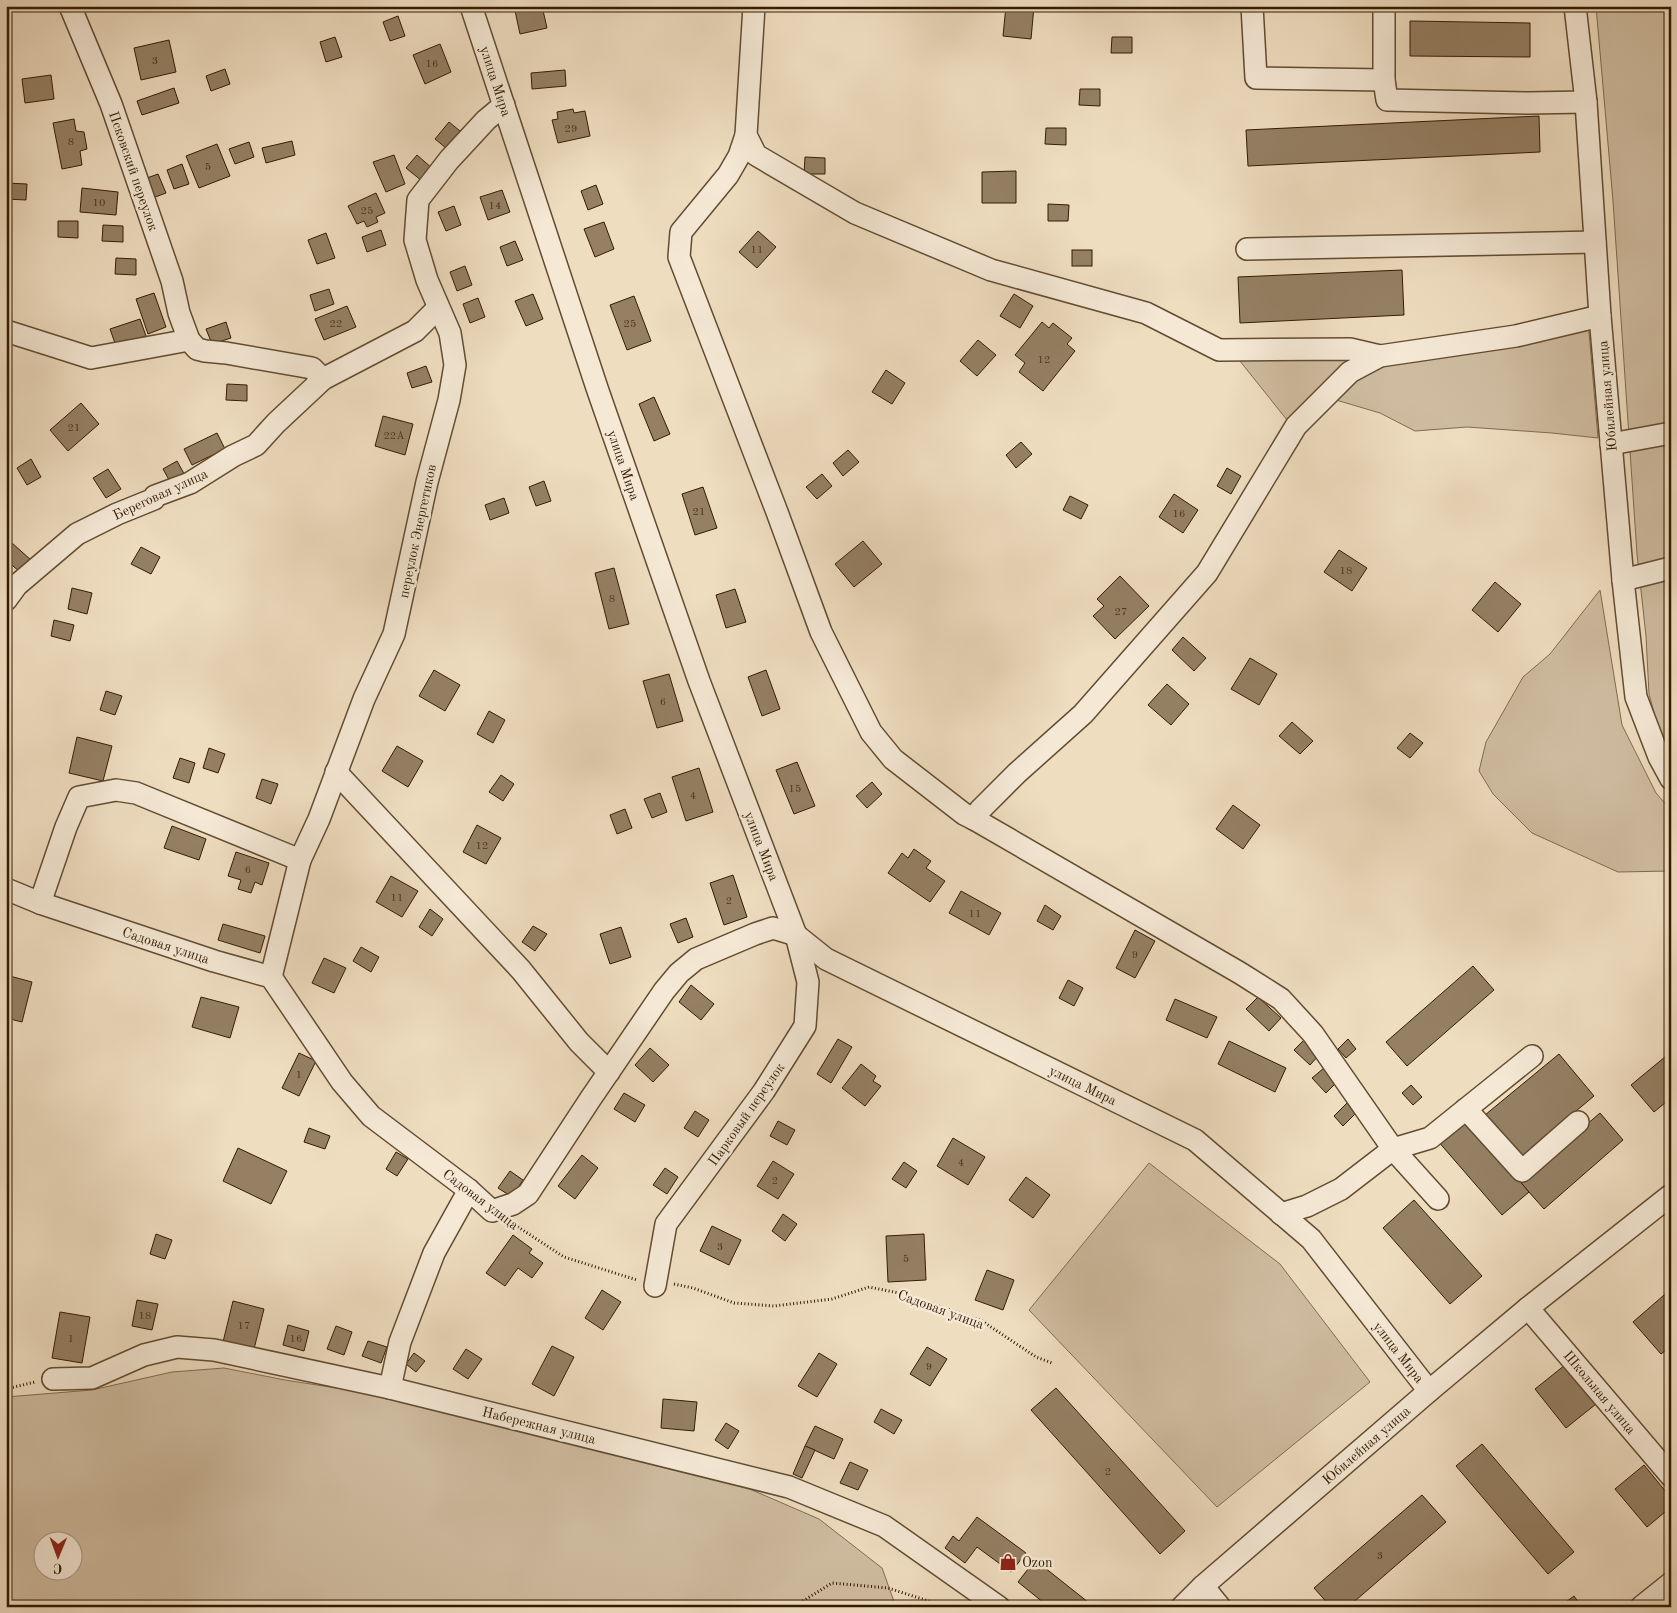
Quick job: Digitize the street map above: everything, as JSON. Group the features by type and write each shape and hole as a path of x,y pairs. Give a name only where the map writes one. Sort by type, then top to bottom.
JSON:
{"street":[{"name":"Псковский переулок","path":"70,6 111,104 172,281 179,313 189,340"},
{"name":"улица Мира","path":"470,6 597,388 699,681 796,935 826,959 1195,1140 1311,1239 1429,1391"},
{"path":"754,6 746,135 740,156 728,175 681,232 679,257 777,512 820,632 870,732 893,759 964,814 1282,999 1313,1034 1394,1149 1438,1199"},
{"path":"1252,6 1256,78 1384,80"},
{"path":"1384,6 1384,80 1387,100 1528,103 1586,102"},
{"name":"Юбилейная улица","path":"1575,6 1586,102 1600,316 1623,580 1636,697 1659,758 1671,779"},
{"name":"переулок Энергетиков","path":"270,977 300,860 319,819 364,699 394,634 427,482 449,400 455,365 450,333 427,280 415,240 418,200 449,160 486,120 504,105"},
{"path":"746,135 756,155 855,213 991,270 1146,313 1218,350 1350,349 1380,356"},
{"path":"1247,249 1595,242"},
{"name":"Береговая улица","path":"6,600 18,585 77,534 117,514 154,499 155,496 190,483 233,456 256,445 323,378 415,331 438,308"},
{"path":"974,819 980,810 1017,773 1083,714 1207,573 1296,426 1350,372 1380,356 1516,336 1600,316"},
{"path":"6,331 92,358 189,340 197,349 205,352 226,353 312,368 323,378"},
{"path":"1611,444 1671,433"},
{"path":"1623,580 1671,568"},
{"path":"336,772 521,970 579,1042 609,1072"},
{"path":"40,903 66,827 79,797 116,790 136,793 300,860"},
{"name":"Садовая улица","path":"6,888 40,903 214,961 270,977 342,1082 366,1111 469,1190 492,1211"},
{"path":"492,1211 513,1204 528,1194 664,991 679,973 696,959 773,928 796,935"},
{"name":"Парковый переулок","path":"655,1286 666,1224 764,1091 805,1026 808,982 796,935"},
{"path":"1281,1214 1307,1206 1341,1189 1394,1149 1430,1138 1532,1056"},
{"path":"1466,1109 1522,1171 1578,1122"},
{"path":"390,1388 400,1342 434,1253 469,1190"},
{"name":"Юбилейная улица","path":"1182,1607 1202,1586 1429,1391 1528,1308 1671,1195"},
{"name":"Школьная улица","path":"1528,1308 1671,1476"},
{"name":"Набережная улица","path":"53,1379 92,1378 144,1355 177,1347 214,1350 390,1388 789,1487 884,1526 999,1607"},
{"path":"1640,1607 1671,1583"},
{"path":"1202,1586 1220,1607"}],"path":[{"name":"Садовая улица","path":"492,1211 564,1257 655,1286 659,1280 693,1288 734,1303 774,1306 832,1299 869,1287 904,1294 982,1321 1036,1357 1052,1363"},
{"path":"6,1389 53,1379"},
{"path":"799,1607 803,1601 832,1583 888,1588 947,1607"}],"shaded area":[{"path":"1596,6 1671,6 1671,748 1659,731 1649,694 1646,636 1637,554 1613,201"},
{"path":"1588,320 1598,438 1467,427 1415,431 1380,413 1336,400 1287,420 1228,346 1377,347"},
{"path":"1600,590 1622,725 1656,793 1671,810 1671,871 1618,872 1532,833 1493,794 1479,771 1486,742 1523,677 1550,654"},
{"path":"1149,1163 1280,1264 1370,1382 1217,1507 1029,1310"},
{"path":"224,1368 285,1380 407,1399 745,1487 819,1519 882,1568 896,1607 6,1607 6,1397 92,1390 172,1372"}],"building":[{"path":"6,6 29,6 29,9 6,9"},
{"path":"514,6 542,6 547,28 520,34"},
{"path":"1006,6 1034,6 1031,39 1003,36"},
{"path":"1216,6 1239,6 1239,11 1216,11"},
{"path":"398,16 405,36 390,41 383,22"},
{"path":"1410,21 1530,23 1530,57 1410,56"},
{"path":"335,37 342,57 326,62 320,42"},
{"path":"1112,37 1132,37 1132,53 1111,53"},
{"path":"169,40 176,72 141,80 134,48"},
{"path":"440,44 451,72 425,84 413,55"},
{"path":"225,69 230,84 211,91 206,76"},
{"path":"565,70 566,86 532,89 531,73"},
{"path":"51,75 54,99 25,103 22,79"},
{"path":"174,88 179,103 142,115 137,101"},
{"path":"1080,89 1100,89 1100,106 1079,105"},
{"path":"573,109 574,113 585,111 590,136 558,143 552,120 558,119 557,112"},
{"path":"1539,116 1540,152 1248,166 1246,130"},
{"path":"74,119 76,131 84,132 87,149 80,151 82,165 62,169 53,123"},
{"path":"449,122 465,135 451,152 435,139"},
{"path":"1046,128 1066,128 1066,145 1045,144"},
{"path":"292,141 295,155 266,163 262,148"},
{"path":"249,142 254,157 235,164 229,149"},
{"path":"217,144 230,176 199,188 186,156"},
{"path":"394,155 405,184 386,192 373,162"},
{"path":"417,155 433,169 422,181 406,168"},
{"path":"805,157 825,158 825,174 804,174"},
{"path":"182,164 189,184 174,189 167,170"},
{"path":"1016,171 1016,203 982,203 982,172"},
{"path":"158,174 166,193 150,199 147,178"},
{"path":"6,183 27,184 26,200 6,199"},
{"path":"596,185 603,204 588,210 581,191"},
{"path":"82,188 118,192 116,215 80,212"},
{"path":"502,190 510,212 488,220 480,197"},
{"path":"376,193 385,213 376,217 378,222 367,227 364,221 357,224 348,206"},
{"path":"1048,204 1069,205 1068,221 1048,221"},
{"path":"454,206 461,225 446,231 438,212"},
{"path":"58,221 78,221 78,238 58,237"},
{"path":"604,222 614,249 595,257 584,229"},
{"path":"103,225 123,226 123,242 102,241"},
{"path":"381,230 386,245 367,252 362,237"},
{"path":"758,231 776,247 757,268 739,252"},
{"path":"326,233 335,258 317,264 308,240"},
{"path":"515,241 523,260 507,266 500,247"},
{"path":"1072,250 1092,250 1092,266 1072,266"},
{"path":"116,258 136,259 136,275 115,274"},
{"path":"465,266 472,285 457,291 450,272"},
{"path":"1402,270 1404,315 1240,323 1238,277"},
{"path":"329,289 334,304 315,311 310,295"},
{"path":"154,293 166,327 148,334 136,299"},
{"path":"533,294 543,319 526,326 515,301"},
{"path":"1014,294 1033,306 1020,328 1000,316"},
{"path":"634,296 651,341 627,350 610,305"},
{"path":"478,298 485,317 470,323 463,304"},
{"path":"347,306 356,327 324,340 315,319"},
{"path":"140,319 146,336 116,346 110,329"},
{"path":"226,322 231,338 212,344 206,329"},
{"path":"1042,322 1049,328 1053,323 1072,338 1067,344 1075,351 1043,391 1019,372 1025,363 1015,355"},
{"path":"978,340 996,355 977,376 960,361"},
{"path":"426,366 432,382 412,388 407,373"},
{"path":"886,370 905,383 892,404 872,392"},
{"path":"227,384 247,385 247,401 226,400"},
{"path":"654,397 670,434 654,441 639,404"},
{"path":"81,403 99,424 68,451 50,430"},
{"path":"383,416 413,424 405,455 375,446"},
{"path":"217,433 225,449 192,465 184,449"},
{"path":"1021,442 1032,454 1016,468 1006,455"},
{"path":"848,450 859,462 843,476 833,463"},
{"path":"31,459 41,477 27,485 17,468"},
{"path":"177,461 187,479 173,487 163,469"},
{"path":"1227,468 1241,476 1231,494 1217,486"},
{"path":"108,469 121,489 106,498 93,478"},
{"path":"822,474 832,486 817,499 806,487"},
{"path":"544,481 551,501 536,506 529,487"},
{"path":"703,487 717,528 695,535 682,494"},
{"path":"1174,494 1198,510 1183,533 1159,517"},
{"path":"1070,496 1088,505 1081,519 1063,510"},
{"path":"504,498 509,513 490,520 485,505"},
{"path":"863,541 882,564 854,587 835,564"},
{"path":"12,543 31,560 20,572 6,560 6,549"},
{"path":"141,547 160,557 151,574 131,564"},
{"path":"1339,550 1367,568 1352,591 1324,572"},
{"path":"614,568 629,624 609,629 595,573"},
{"path":"1120,576 1149,606 1115,639 1093,616 1104,606 1097,599"},
{"path":"1495,582 1521,604 1498,632 1472,610"},
{"path":"72,588 92,593 87,614 68,609"},
{"path":"735,589 746,622 726,628 716,595"},
{"path":"54,620 74,625 70,641 51,636"},
{"path":"1183,637 1206,658 1194,671 1172,650"},
{"path":"1250,658 1277,674 1259,705 1231,689"},
{"path":"434,670 460,685 445,711 419,696"},
{"path":"766,670 780,709 762,716 748,677"},
{"path":"669,674 683,721 657,728 643,681"},
{"path":"1167,684 1189,704 1171,725 1148,705"},
{"path":"106,691 122,696 115,715 100,710"},
{"path":"489,711 505,720 493,743 477,734"},
{"path":"1292,722 1313,741 1300,754 1279,736"},
{"path":"1410,733 1423,743 1410,758 1397,748"},
{"path":"77,737 112,746 103,781 69,773"},
{"path":"397,746 423,761 408,787 382,771"},
{"path":"209,748 225,754 218,773 203,768"},
{"path":"180,758 195,763 189,783 173,778"},
{"path":"797,762 815,806 794,814 776,770"},
{"path":"699,768 713,812 686,821 672,777"},
{"path":"501,775 514,784 503,801 489,792"},
{"path":"262,779 278,784 271,804 256,798"},
{"path":"872,782 882,794 867,808 856,796"},
{"path":"660,793 667,812 652,818 644,799"},
{"path":"1233,805 1260,825 1243,849 1216,829"},
{"path":"625,809 632,828 617,834 610,815"},
{"path":"477,825 501,838 486,864 463,852"},
{"path":"172,826 206,839 199,860 164,848"},
{"path":"914,849 931,861 926,868 945,881 930,902 888,873 902,853 908,858"},
{"path":"236,852 269,863 262,885 255,882 251,893 238,889 241,880 228,876"},
{"path":"733,875 747,917 724,925 710,883"},
{"path":"391,876 418,891 402,917 376,902"},
{"path":"961,891 1001,913 989,935 949,913"},
{"path":"1045,905 1061,916 1053,930 1037,921"},
{"path":"430,909 443,919 432,936 419,927"},
{"path":"686,918 693,937 678,943 670,924"},
{"path":"223,924 265,936 260,953 218,940"},
{"path":"533,926 547,934 535,951 522,942"},
{"path":"621,927 631,957 610,964 600,934"},
{"path":"1135,930 1155,941 1135,978 1116,968"},
{"path":"361,947 379,957 371,972 353,961"},
{"path":"324,958 346,968 334,993 312,983"},
{"path":"1473,966 1494,990 1407,1066 1386,1042"},
{"path":"6,975 32,982 22,1022 6,1018"},
{"path":"1068,980 1083,988 1074,1006 1059,998"},
{"path":"691,985 714,1004 701,1020 679,1002"},
{"path":"201,997 239,1007 230,1038 192,1027"},
{"path":"1258,997 1281,1018 1269,1031 1246,1009"},
{"path":"1175,999 1217,1017 1207,1038 1166,1020"},
{"path":"838,1039 852,1047 831,1083 817,1074"},
{"path":"1305,1039 1320,1054 1310,1065 1294,1050"},
{"path":"1348,1039 1356,1049 1346,1058 1338,1049"},
{"path":"1229,1041 1286,1068 1275,1092 1218,1064"},
{"path":"650,1048 669,1065 653,1082 635,1065"},
{"path":"1671,1052 1671,1098 1654,1112 1631,1085"},
{"path":"299,1053 316,1061 299,1096 282,1088"},
{"path":"1559,1054 1594,1096 1521,1157 1485,1115"},
{"path":"861,1064 876,1076 873,1081 881,1086 865,1106 842,1088"},
{"path":"1324,1068 1337,1082 1326,1093 1312,1078"},
{"path":"1411,1085 1422,1097 1413,1105 1402,1093"},
{"path":"624,1093 645,1105 635,1122 614,1109"},
{"path":"1347,1103 1356,1113 1343,1126 1334,1116"},
{"path":"695,1111 709,1120 698,1137 684,1128"},
{"path":"1600,1113 1623,1140 1544,1209 1520,1182"},
{"path":"1464,1116 1529,1192 1502,1215 1437,1140"},
{"path":"778,1121 795,1130 787,1145 770,1136"},
{"path":"309,1128 330,1136 325,1149 304,1142"},
{"path":"953,1138 985,1157 968,1185 937,1166"},
{"path":"238,1148 287,1171 271,1204 223,1181"},
{"path":"396,1152 408,1159 397,1176 386,1169"},
{"path":"582,1155 598,1168 575,1199 558,1186"},
{"path":"773,1161 794,1174 778,1199 757,1186"},
{"path":"904,1162 917,1171 906,1188 892,1179"},
{"path":"665,1168 678,1177 667,1194 653,1185"},
{"path":"510,1171 523,1180 512,1197 498,1188"},
{"path":"1026,1177 1050,1195 1033,1218 1009,1200"},
{"path":"1414,1200 1482,1276 1450,1304 1383,1228"},
{"path":"783,1214 797,1224 785,1241 772,1231"},
{"path":"712,1226 741,1240 729,1265 700,1251"},
{"path":"156,1234 172,1240 165,1259 150,1254"},
{"path":"924,1234 926,1280 888,1282 886,1236"},
{"path":"513,1235 532,1249 529,1253 543,1263 532,1278 518,1268 505,1286 486,1273"},
{"path":"987,1270 1014,1280 1003,1310 975,1300"},
{"path":"1671,1289 1671,1346 1661,1354 1633,1322"},
{"path":"602,1290 621,1302 603,1330 585,1318"},
{"path":"137,1300 158,1304 152,1330 132,1326"},
{"path":"233,1301 264,1309 254,1349 223,1342"},
{"path":"60,1312 90,1317 82,1363 52,1358"},
{"path":"288,1325 309,1331 304,1351 283,1345"},
{"path":"336,1326 352,1332 344,1355 327,1349"},
{"path":"368,1341 387,1347 381,1363 362,1356"},
{"path":"552,1346 574,1357 554,1396 532,1384"},
{"path":"927,1347 947,1359 930,1386 910,1374"},
{"path":"466,1349 482,1359 468,1379 453,1369"},
{"path":"414,1353 425,1361 416,1372 406,1364"},
{"path":"819,1353 837,1364 817,1397 798,1386"},
{"path":"1565,1365 1596,1404 1566,1428 1535,1389"},
{"path":"1056,1388 1185,1531 1160,1554 1031,1410"},
{"path":"663,1399 697,1402 694,1431 661,1428"},
{"path":"881,1409 902,1420 894,1434 874,1422"},
{"path":"726,1423 739,1431 728,1449 715,1440"},
{"path":"815,1426 843,1439 834,1459 805,1446"},
{"path":"1482,1444 1574,1552 1548,1574 1456,1466"},
{"path":"805,1446 815,1450 802,1478 793,1474"},
{"path":"850,1462 868,1470 858,1490 840,1483"},
{"path":"1644,1465 1671,1498 1671,1507 1647,1527 1615,1489"},
{"path":"1422,1495 1446,1522 1348,1607 1331,1607 1314,1588"},
{"path":"977,1517 1026,1553 1011,1572 977,1547 965,1563 945,1548 953,1536 959,1541"},
{"path":"1035,1560 1088,1602 1084,1607 1049,1607 1018,1582"},
{"path":"1574,1596 1582,1607 1559,1607"}],"place":[{"name":"Ozon","path":"1008,1562"}]}
